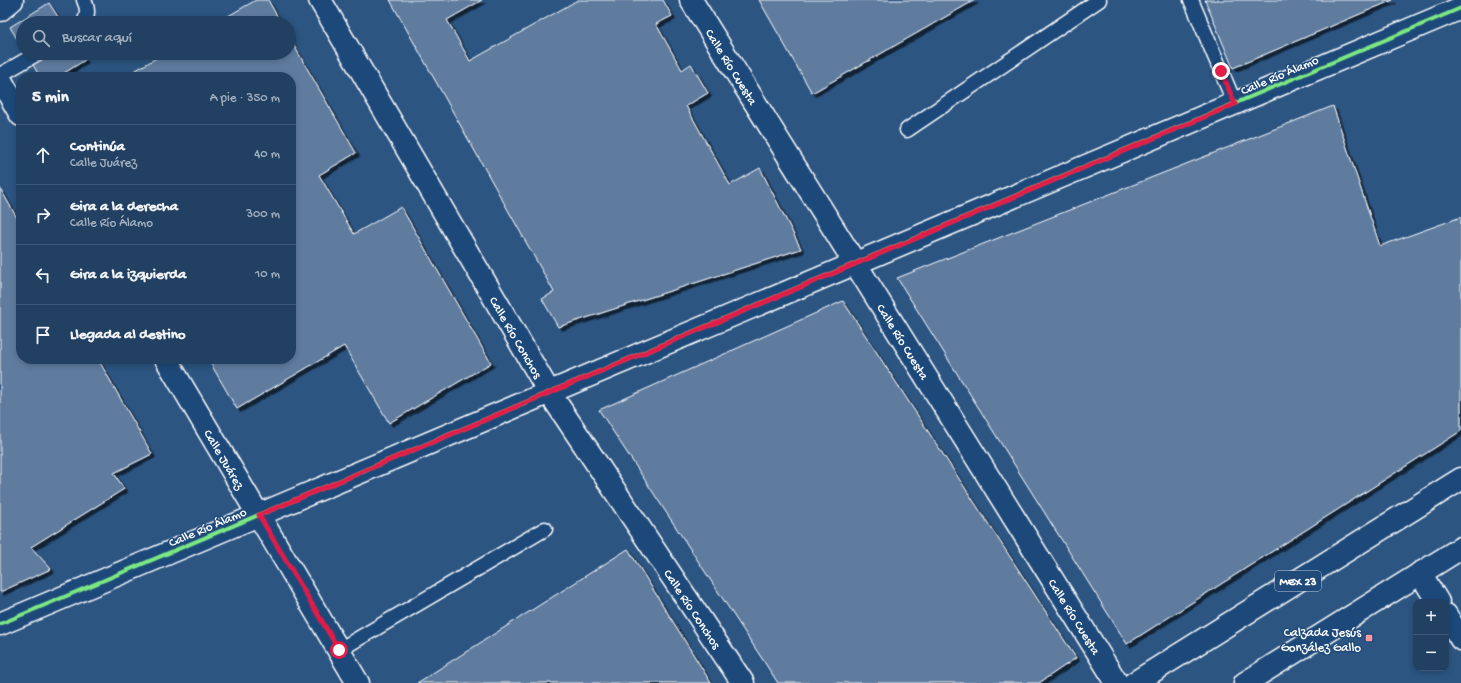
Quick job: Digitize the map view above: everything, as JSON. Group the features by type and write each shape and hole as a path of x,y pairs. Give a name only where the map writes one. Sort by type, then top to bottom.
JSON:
{"street":[{"path":"0,10 12,0"},
{"name":"Calle Río Conchos","path":"320,0 549,392 743,683"},
{"name":"Calle Río Cuesta","path":"692,0 1117,683"},
{"name":"Calle Río Álamo","path":"0,624 1461,8"},
{"path":"0,79 16,106"},
{"name":"Calle Juárez","path":"169,364 358,683"},
{"name":"MEX 23","path":"1134,683 1461,479"},
{"path":"1245,683 1461,548"},
{"path":"1420,574 1436,599"},
{"path":"1449,620 1461,639"}],"lane":[{"path":"84,0 87,7 88,16"},
{"path":"908,130 1098,0"},
{"path":"1191,0 1235,104"},
{"path":"0,75 26,60"},
{"path":"339,650 545,528"}],"building":[{"path":"256,0 268,0 277,16 228,16"},
{"path":"390,0 482,0 447,20 470,61 578,0 663,0 672,16 656,24 682,70 691,64 708,93 686,106 730,185 760,168 801,249 558,327 542,299 554,292"},
{"path":"759,0 975,0 812,93"},
{"path":"1205,0 1393,0 1233,68"},
{"path":"49,3 57,16 28,16"},
{"path":"16,23 16,37 10,27"},
{"path":"296,49 356,153 319,175 354,234 401,207 491,363 389,423 344,346 237,409 211,364 296,364 296,72 133,72 153,60 296,60"},
{"path":"30,60 85,60 66,72 37,72"},
{"path":"1333,106 1380,246 1461,217 1461,431 1127,644 897,278"},
{"path":"0,188 16,216 16,364 101,364 152,454 114,473 124,489 31,547 51,569 0,592"},
{"path":"843,301 1076,658 1039,683 778,683 599,410"},
{"path":"628,549 711,683 417,683"}],"cycle path":[{"path":"0,624 1461,8"}],"place":[{"name":"Calzada Jesús González Gallo","path":"1369,638"}],"route":[{"path":"339,650 259,515 1235,104 1221,71"}]}
